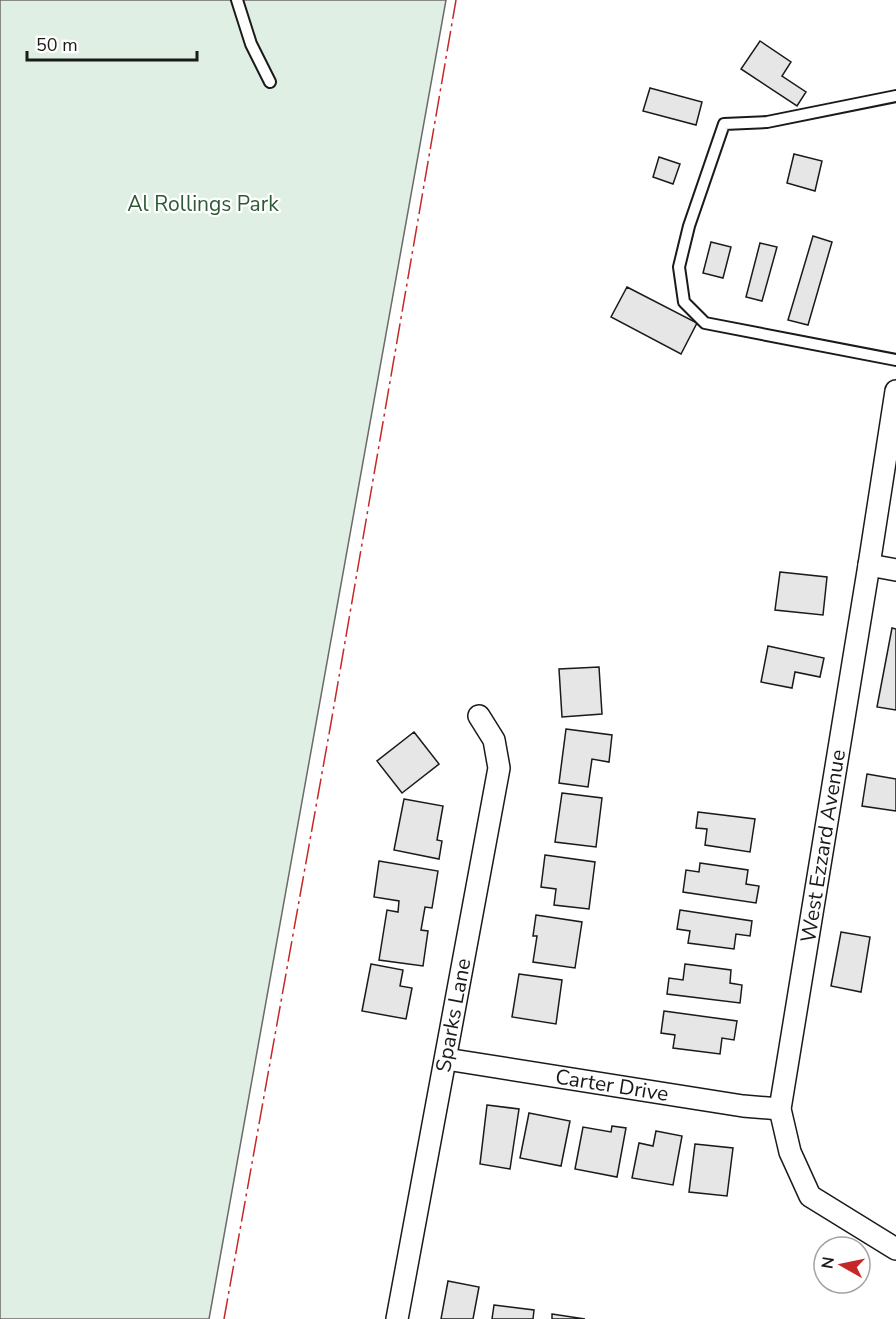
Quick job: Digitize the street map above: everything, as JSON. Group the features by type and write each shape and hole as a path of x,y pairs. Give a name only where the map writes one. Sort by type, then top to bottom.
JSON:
{"street":[{"name":"West Ezzard Avenue","path":"896,391 780,1109 790,1152 810,1196 896,1249"},
{"path":"869,565 896,570"},
{"name":"Sparks Lane","path":"397,1319 499,768 494,740 479,716"},
{"name":"Carter Drive","path":"446,1059 720,1102 780,1109"}],"lane":[{"path":"237,0 251,44 270,82"},
{"path":"896,96 767,122 724,124 689,226 679,267 684,302 705,323 896,360"}],"green space":[{"name":"Al Rollings Park","path":"0,0 446,0 209,1319 0,1319"}],"building":[{"path":"760,41 791,62 782,76 806,92 797,106 741,69"},
{"path":"650,88 702,102 696,125 643,111"},
{"path":"794,154 822,161 815,191 787,183"},
{"path":"659,157 680,164 673,184 653,177"},
{"path":"813,236 832,242 808,325 788,320"},
{"path":"711,242 731,247 723,278 703,273"},
{"path":"760,243 777,247 762,301 746,297"},
{"path":"627,287 697,323 681,354 611,317"},
{"path":"780,572 827,577 823,615 775,610"},
{"path":"892,628 896,629 896,710 877,707"},
{"path":"768,646 824,658 820,677 795,672 792,688 761,682"},
{"path":"599,667 602,714 562,717 559,669"},
{"path":"566,729 612,735 609,762 592,759 588,787 559,783"},
{"path":"414,732 439,764 402,793 377,761"},
{"path":"867,774 896,779 896,811 862,806"},
{"path":"562,793 602,798 596,847 555,842"},
{"path":"404,799 443,806 437,840 442,841 439,859 394,850"},
{"path":"698,812 755,819 750,852 705,845 707,829 696,828"},
{"path":"545,855 595,862 589,909 554,905 556,889 541,887"},
{"path":"379,861 438,871 432,908 425,907 421,930 428,931 423,966 379,960 387,910 398,912 399,901 374,897"},
{"path":"700,863 748,870 746,884 759,886 756,903 683,892 686,870 699,872"},
{"path":"680,910 752,921 750,936 736,934 734,949 688,943 690,931 677,929"},
{"path":"536,915 582,922 575,968 533,962 537,936 533,936"},
{"path":"841,932 870,937 861,992 831,986"},
{"path":"371,964 403,970 400,986 412,988 406,1019 362,1011"},
{"path":"685,964 731,970 730,983 742,985 740,1003 667,994 669,978 683,980"},
{"path":"519,974 562,980 556,1024 512,1017"},
{"path":"664,1011 737,1021 734,1040 722,1038 720,1054 673,1048 675,1035 661,1033"},
{"path":"487,1105 519,1109 510,1169 480,1164"},
{"path":"529,1113 570,1121 561,1166 520,1158"},
{"path":"612,1126 626,1128 617,1177 575,1169 583,1127 611,1132"},
{"path":"656,1131 682,1136 673,1185 632,1178 639,1143 653,1146"},
{"path":"695,1144 733,1148 727,1196 689,1192"},
{"path":"448,1281 479,1287 473,1319 441,1319"},
{"path":"494,1305 534,1310 533,1319 492,1319"},
{"path":"552,1314 585,1319 552,1319"}],"power":[{"path":"224,1319 331,723 456,0"}]}
